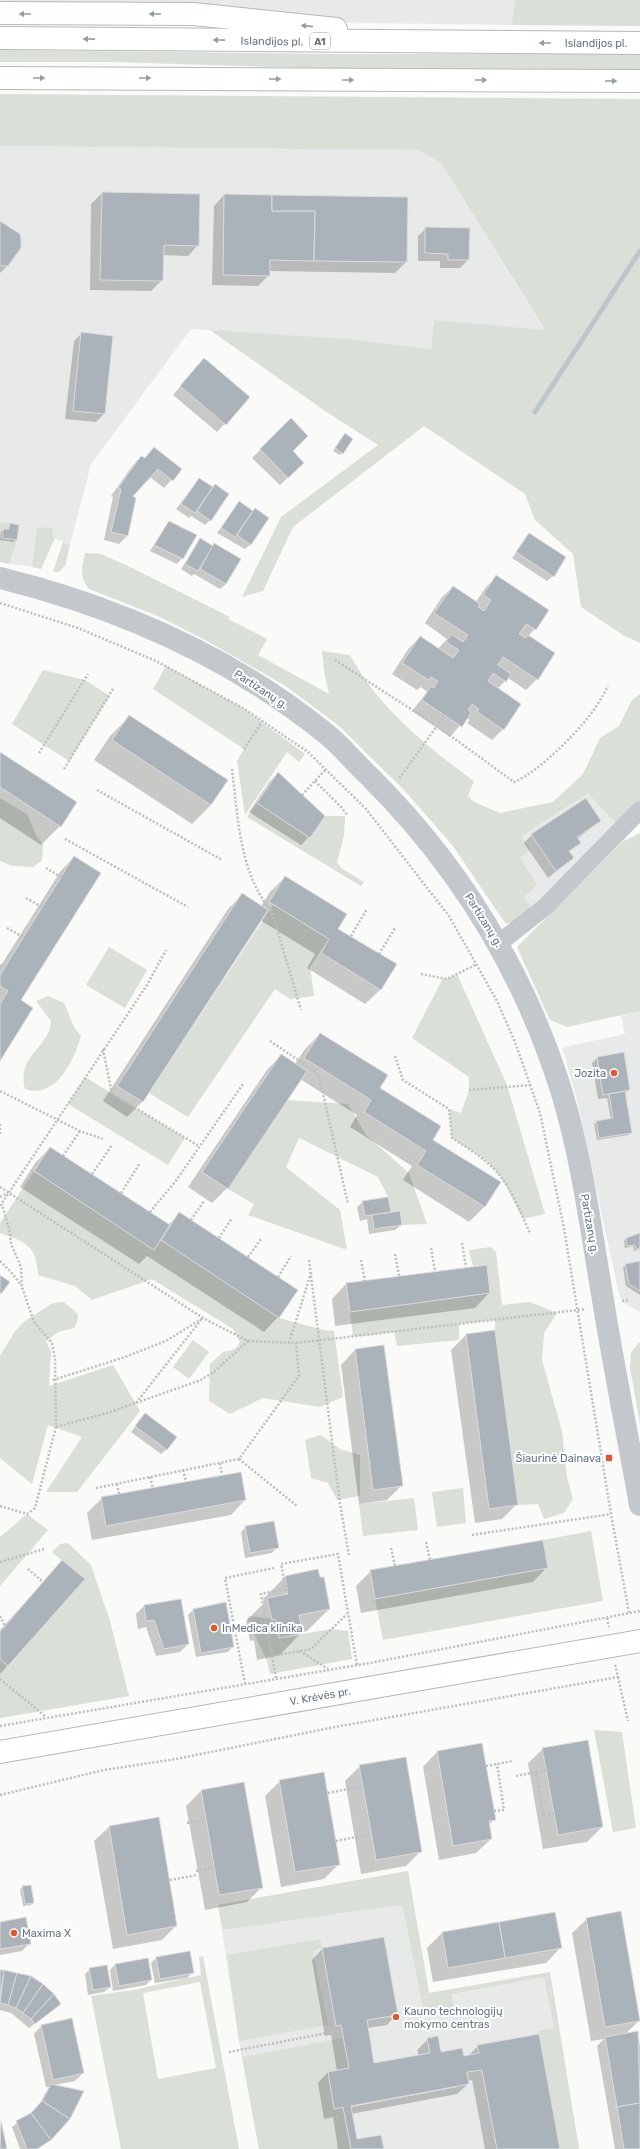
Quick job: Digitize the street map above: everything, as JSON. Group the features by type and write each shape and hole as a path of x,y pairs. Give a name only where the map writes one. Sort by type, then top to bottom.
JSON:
{"main road":[{"path":"0,13 194,14 471,43"},
{"name":"Islandijos pl.","path":"0,38 471,43 640,43"},
{"path":"0,78 640,81"},
{"name":"V. Krėvės pr.","path":"0,1752 640,1641"}],"street":[{"name":"Partizanų g.","path":"0,578 42,588 83,601 168,635 264,689 325,733 385,792 422,834 457,879 499,943 531,1009 562,1094 576,1150 640,1505"},
{"path":"499,943 545,907 640,810"}],"path":[{"path":"0,603 78,628 156,661 243,708 308,752 366,809 450,916 497,1001 531,1085 540,1113 564,1228 611,1514 629,1613"},
{"path":"335,660 437,726 514,782 524,778 564,744 590,716 608,686"},
{"path":"39,754 88,674"},
{"path":"64,769 113,689"},
{"path":"366,809 399,778 444,715"},
{"path":"244,750 262,722"},
{"path":"232,769 243,851 261,899 272,912 301,1010"},
{"path":"302,795 326,769"},
{"path":"315,781 347,815"},
{"path":"97,790 222,860"},
{"path":"65,839 188,907"},
{"path":"46,868 61,877"},
{"path":"26,898 42,907"},
{"path":"350,936 367,909"},
{"path":"7,928 23,937"},
{"path":"379,954 395,928"},
{"path":"0,1506 27,1514 36,1508 56,1427 53,1380 54,1359 52,1343 34,1322 22,1287 21,1267 11,1244 10,1233 1,1205 146,985 166,950"},
{"path":"421,974 447,979 477,964"},
{"path":"0,965 4,968"},
{"path":"270,1041 313,1070 319,1076 348,1204"},
{"path":"103,1049 112,1094 199,1146"},
{"path":"396,1056 403,1080 449,1109 452,1138 482,1158 494,1169 508,1189 530,1233"},
{"path":"150,1212 175,1182 243,1084"},
{"path":"469,1090 531,1085"},
{"path":"0,1091 80,1131 103,1139"},
{"path":"0,1124 0,1134"},
{"path":"64,1156 80,1131"},
{"path":"92,1174 112,1145"},
{"path":"121,1193 140,1163"},
{"path":"0,1187 203,1318 248,1341 296,1343 321,1341 577,1310 629,1300"},
{"path":"0,1197 8,1193"},
{"path":"191,1220 204,1201"},
{"path":"219,1238 232,1218"},
{"path":"248,1257 261,1239"},
{"path":"462,1243 466,1267"},
{"path":"432,1248 435,1271"},
{"path":"395,1254 399,1276"},
{"path":"278,1277 291,1256"},
{"path":"309,1260 321,1341 340,1504 349,1554"},
{"path":"361,1260 365,1281"},
{"path":"0,1261 22,1287"},
{"path":"289,1343 311,1272"},
{"path":"53,1380 82,1372 159,1343 203,1318"},
{"path":"136,1403 203,1318"},
{"path":"56,1427 136,1403 201,1380 215,1371 248,1341"},
{"path":"96,1488 239,1459 299,1376 296,1343"},
{"path":"239,1459 297,1506"},
{"path":"220,1463 222,1475"},
{"path":"184,1470 186,1482"},
{"path":"150,1477 153,1488"},
{"path":"117,1484 119,1494"},
{"path":"472,1535 611,1514"},
{"path":"426,1542 430,1560"},
{"path":"391,1548 395,1566"},
{"path":"0,1562 44,1550"},
{"path":"276,1678 261,1594 278,1589 287,1590 281,1564 338,1554 357,1665"},
{"path":"245,1684 225,1578 274,1568"},
{"path":"28,1569 43,1582"},
{"path":"0,1726 357,1665 640,1611"},
{"path":"273,1656 311,1649 348,1614"},
{"path":"0,1616 5,1626"},
{"path":"607,1618 628,1720"},
{"path":"300,1651 328,1669"},
{"path":"0,1795 104,1770 176,1759 335,1727 618,1677"},
{"path":"0,1679 47,1717"},
{"path":"486,1766 513,1762"},
{"path":"494,1811 504,1810 497,1764"},
{"path":"516,1776 546,1770"},
{"path":"536,1772 543,1816 554,1814"},
{"path":"328,1793 363,1786"},
{"path":"187,1823 206,1819"},
{"path":"336,1841 371,1834"},
{"path":"196,1870 214,1867"},
{"path":"170,1880 197,1875"},
{"path":"229,2052 342,2030"}],"shaded area":[{"path":"0,0 516,0 511,25 96,19 0,14"},
{"path":"516,0 640,0 640,26 511,25"},
{"path":"0,50 336,54 640,54 640,70 298,68 115,62 0,62"},
{"path":"0,94 640,99 640,643 623,635 581,607 573,554 535,520 525,494 424,426 293,527 263,591 242,597 281,517 378,445 325,411 210,330 348,339 431,349 434,320 545,330 441,163 419,150 0,146"},
{"path":"0,146 419,150 441,163 545,331 434,320 431,349 348,339 191,329 91,464 70,545 52,537 38,527 32,567 9,564 17,540 2,538 3,529 10,524 0,522"},
{"path":"0,522 10,523 9,529 3,529 2,538 17,540 9,564 0,562"},
{"path":"37,527 53,528 52,537 55,538 41,569 32,567"},
{"path":"63,542 70,545 65,566 59,572 53,572"},
{"path":"85,553 101,554 230,617 228,619 267,639 258,655 329,694 324,671 322,651 350,655 361,674 389,709 421,740 474,781 468,796 474,802 500,813 553,802 583,774 600,738 619,726 632,700 640,694 640,800 618,826 588,793 522,836 531,850 520,858 537,885 524,897 533,909 517,925 505,923 453,846 404,790 338,725 284,685 207,641 160,617 89,589 86,585 82,572"},
{"path":"166,666 243,708 305,754 299,762 287,752 245,815 237,761 244,749 153,689"},
{"path":"43,670 85,680 110,696 69,761 12,724"},
{"path":"588,792 618,826 533,909 524,897 520,858 531,850 522,836"},
{"path":"0,798 27,814 36,835 43,845 42,860 33,867 13,866 0,861"},
{"path":"257,803 309,838 325,816 345,816 344,836 337,862 341,868 364,882 361,886 247,817"},
{"path":"640,833 640,1011 567,1027 550,1020 517,947 622,842"},
{"path":"273,905 329,939 310,967 314,996 290,999 275,989 188,1117 149,1093"},
{"path":"109,947 147,970 125,1008 86,985"},
{"path":"457,974 507,1085 545,1214 523,1219 507,1187 491,1165 452,1138 449,1109 461,1113 469,1090 469,1077 412,1038 443,978 447,979"},
{"path":"48,996 64,1003 74,1027 81,1036 74,1056 62,1076 46,1089 36,1091 25,1089 23,1077 25,1068 45,1038 51,1021 36,1001"},
{"path":"640,1011 640,1312 624,1303 619,1294 577,1100 563,1050 564,1047 625,1034 621,1016"},
{"path":"85,1077 185,1138 168,1165 68,1104"},
{"path":"287,1100 348,1104 366,1135 409,1173 427,1224 402,1225 400,1211 391,1212 388,1197 378,1177 299,1138 286,1167 340,1210 347,1250 248,1215 254,1204 228,1189"},
{"path":"34,1171 154,1250 161,1240 279,1318 324,1330 334,1331 343,1397 320,1407 263,1398 230,1414 209,1401 210,1364 223,1352 235,1349 240,1342 233,1329 152,1279 92,1300 75,1286 38,1275 35,1257 28,1246 23,1242 0,1233 0,1223"},
{"path":"491,1247 496,1252 502,1305 530,1302 557,1313 544,1333 542,1360 562,1431 567,1477 573,1499 564,1513 544,1519 538,1504 518,1505 495,1330 495,1320 459,1324 459,1340 397,1346 394,1332 353,1337 350,1312 490,1293 487,1265 473,1266 469,1250"},
{"path":"64,1302 78,1314 77,1321 76,1325 72,1329 57,1333 46,1341 51,1352 49,1386 113,1365 140,1411 77,1492 46,1492 82,1437 48,1425 32,1484 0,1458 0,1356 15,1331 25,1321 53,1303"},
{"path":"193,1340 209,1352 189,1379 173,1367"},
{"path":"640,1342 640,1424 630,1368 631,1352"},
{"path":"321,1435 340,1449 360,1455 360,1496 337,1500 328,1483 311,1478 305,1440"},
{"path":"463,1488 466,1523 437,1527 432,1492"},
{"path":"414,1498 418,1530 363,1536 359,1504"},
{"path":"27,1514 48,1530 0,1586 0,1537"},
{"path":"591,1531 603,1601 383,1640 375,1599 548,1568 543,1540"},
{"path":"68,1543 91,1565 110,1621 129,1696 0,1718 0,1659 9,1666 84,1579 52,1552 60,1544"},
{"path":"249,1616 275,1619 279,1638 332,1629 348,1631 352,1659 270,1674 267,1661 247,1618"},
{"path":"594,1730 622,1732 636,1828 613,1832"},
{"name":"Kauno technologijų mokymo centras","path":"408,1871 429,1993 550,1972 579,2149 259,2149 239,2041 218,1905"},
{"path":"408,1871 429,1993 550,1972 579,2149 560,2149 538,2031 554,2028 544,1977 451,1994 454,2007 424,2012 403,1907 399,1905 223,1930 218,1905"},
{"path":"320,1939 322,1948 313,1951 328,2025 239,2041 227,1955"},
{"path":"203,1956 239,2149 121,2149 91,1996 133,1990 201,1975 199,1957","holes":["200,1982 216,2068 158,2079 143,1993"]},
{"path":"344,2038 349,2068 328,2072 334,2108 343,2107 351,2149 259,2149 242,2057"}],"building":[{"path":"102,192 200,194 199,246 164,245 163,281 100,280"},
{"path":"224,194 272,195 272,211 315,211 314,261 270,260 270,276 223,275"},
{"path":"272,195 408,197 407,262 314,261 315,211 272,211"},
{"path":"0,221 20,234 21,238 21,248 8,266 0,266"},
{"path":"425,227 470,228 469,260 448,260 448,254 425,253"},
{"path":"81,332 113,336 105,414 73,411"},
{"path":"204,358 250,397 226,425 180,386"},
{"path":"291,418 308,436 293,451 304,463 288,478 260,449"},
{"path":"345,433 353,439 343,454 335,448"},
{"path":"154,447 182,469 173,481 158,469 133,496 136,498 128,536 111,532 121,489 118,488 141,456 145,458"},
{"path":"199,478 213,487 195,513 181,504"},
{"path":"215,484 229,494 211,521 197,511"},
{"path":"239,501 253,511 235,537 221,528"},
{"path":"255,508 269,518 251,545 237,535"},
{"path":"169,521 197,535 183,559 154,545"},
{"path":"10,523 19,525 17,540 2,538 3,529 9,529"},
{"path":"529,533 566,557 554,577 516,552"},
{"path":"200,538 213,546 198,571 185,564"},
{"path":"214,543 241,559 226,584 200,569"},
{"path":"496,575 549,610 536,630 526,624 519,634 526,638 528,635 555,653 538,680 503,657 498,665 511,674 506,682 493,673 488,681 521,704 504,730 477,712 479,709 472,704 468,710 471,713 462,727 422,700 431,686 434,688 438,681 431,677 429,680 402,663 420,636 453,658 459,650 446,642 451,634 463,642 468,635 434,613 453,586 480,604 478,607 484,611 491,600 483,595"},
{"path":"129,715 228,780 211,805 112,740"},
{"path":"0,752 77,802 61,827 0,787"},
{"path":"278,772 325,816 310,838 257,803"},
{"path":"586,798 601,821 577,837 581,843 569,851 574,858 556,871 531,834"},
{"path":"74,856 101,873 21,1000 33,1008 0,1061 0,1004 8,991 0,986 0,975"},
{"path":"285,876 347,914 338,929 397,964 381,990 321,953 329,939 269,902"},
{"path":"242,893 268,910 143,1102 117,1086"},
{"path":"320,1033 388,1075 380,1088 441,1126 433,1140 501,1182 485,1207 417,1165 426,1151 364,1112 371,1100 304,1058"},
{"name":"Jozita","path":"624,1052 630,1090 603,1095 597,1057"},
{"path":"281,1054 307,1071 228,1189 202,1172"},
{"path":"625,1091 632,1133 599,1138 596,1121 613,1118 609,1094"},
{"path":"50,1147 170,1225 154,1250 34,1171"},
{"path":"388,1197 391,1212 365,1216 362,1201"},
{"path":"400,1211 402,1225 374,1229 372,1215"},
{"path":"179,1212 298,1290 279,1318 161,1240"},
{"path":"640,1233 640,1248 636,1249 635,1245 627,1246 626,1238"},
{"path":"640,1261 640,1291 629,1284 625,1264"},
{"path":"487,1265 490,1293 350,1312 346,1283"},
{"path":"0,1275 10,1282 1,1294 0,1293"},
{"path":"495,1330 518,1505 489,1509 466,1334"},
{"path":"384,1345 403,1486 373,1490 355,1349"},
{"path":"145,1413 177,1437 167,1450 135,1426"},
{"path":"241,1472 246,1500 106,1526 101,1497"},
{"path":"274,1521 279,1548 250,1553 245,1526"},
{"path":"543,1540 548,1568 375,1599 370,1570"},
{"path":"62,1560 85,1579 8,1666 0,1659 0,1632"},
{"path":"318,1569 320,1577 324,1577 330,1609 299,1615 303,1634 279,1638 275,1619 272,1620 267,1598 288,1594 285,1576"},
{"path":"181,1599 189,1644 164,1649 154,1620 146,1621 144,1605"},
{"name":"InMedica klinika","path":"226,1602 234,1647 201,1653 193,1609"},
{"path":"588,1740 603,1827 558,1835 542,1748"},
{"path":"482,1743 496,1820 489,1821 492,1839 453,1846 437,1751"},
{"path":"406,1757 422,1852 376,1860 359,1765"},
{"path":"324,1772 340,1865 295,1872 279,1780"},
{"path":"244,1782 263,1888 219,1895 201,1790"},
{"path":"159,1817 177,1926 127,1935 109,1826"},
{"path":"31,1885 34,1903 25,1904 22,1886"},
{"path":"621,1911 640,2021 605,2027 586,1918"},
{"path":"555,1912 562,1948 505,1958 499,1922"},
{"name":"Maxima X","path":"26,1917 31,1944 0,1949 0,1922"},
{"path":"499,1922 505,1958 448,1968 442,1932"},
{"path":"384,1937 398,2015 367,2020 374,2063 430,2053 427,2038 438,2036 441,2052 462,2048 464,2056 479,2053 477,2045 539,2034 560,2149 497,2149 482,2070 467,2072 469,2084 351,2106 357,2139 381,2135 384,2149 351,2149 343,2107 334,2109 328,2072 349,2068 341,2025 336,2026 322,1948"},
{"path":"190,1951 194,1973 160,1979 156,1957"},
{"path":"148,1958 152,1980 119,1986 115,1964"},
{"path":"107,1965 111,1987 93,1990 89,1968"},
{"path":"0,1970 4,1970 0,2000"},
{"path":"4,1970 17,1973 8,2005 0,2003"},
{"path":"17,1973 31,1976 16,2008 8,2005"},
{"path":"31,1976 43,1984 23,2013 16,2008"},
{"path":"43,1984 54,1994 31,2019 23,2013"},
{"path":"54,1994 61,2004 35,2024 31,2019"},
{"path":"72,2018 84,2073 53,2080 41,2025"},
{"path":"638,2031 640,2103 617,2107 605,2037"},
{"path":"51,2084 84,2091 70,2119 42,2101"},
{"path":"42,2101 70,2119 51,2140 31,2113"},
{"path":"640,2103 640,2149 624,2149 617,2107"},
{"path":"31,2113 51,2140 37,2149 27,2149 16,2121"},
{"path":"1,2121 7,2149 0,2149"}],"waterway":[{"path":"535,412 640,251"}],"place":[{"name":"Jozita","path":"614,1073"},
{"name":"Šiaurinė Dainava","path":"609,1458"},
{"name":"InMedica klinika","path":"214,1628"},
{"name":"Maxima X","path":"14,1933"},
{"name":"Kauno technologijų mokymo centras","path":"396,2017"}]}
